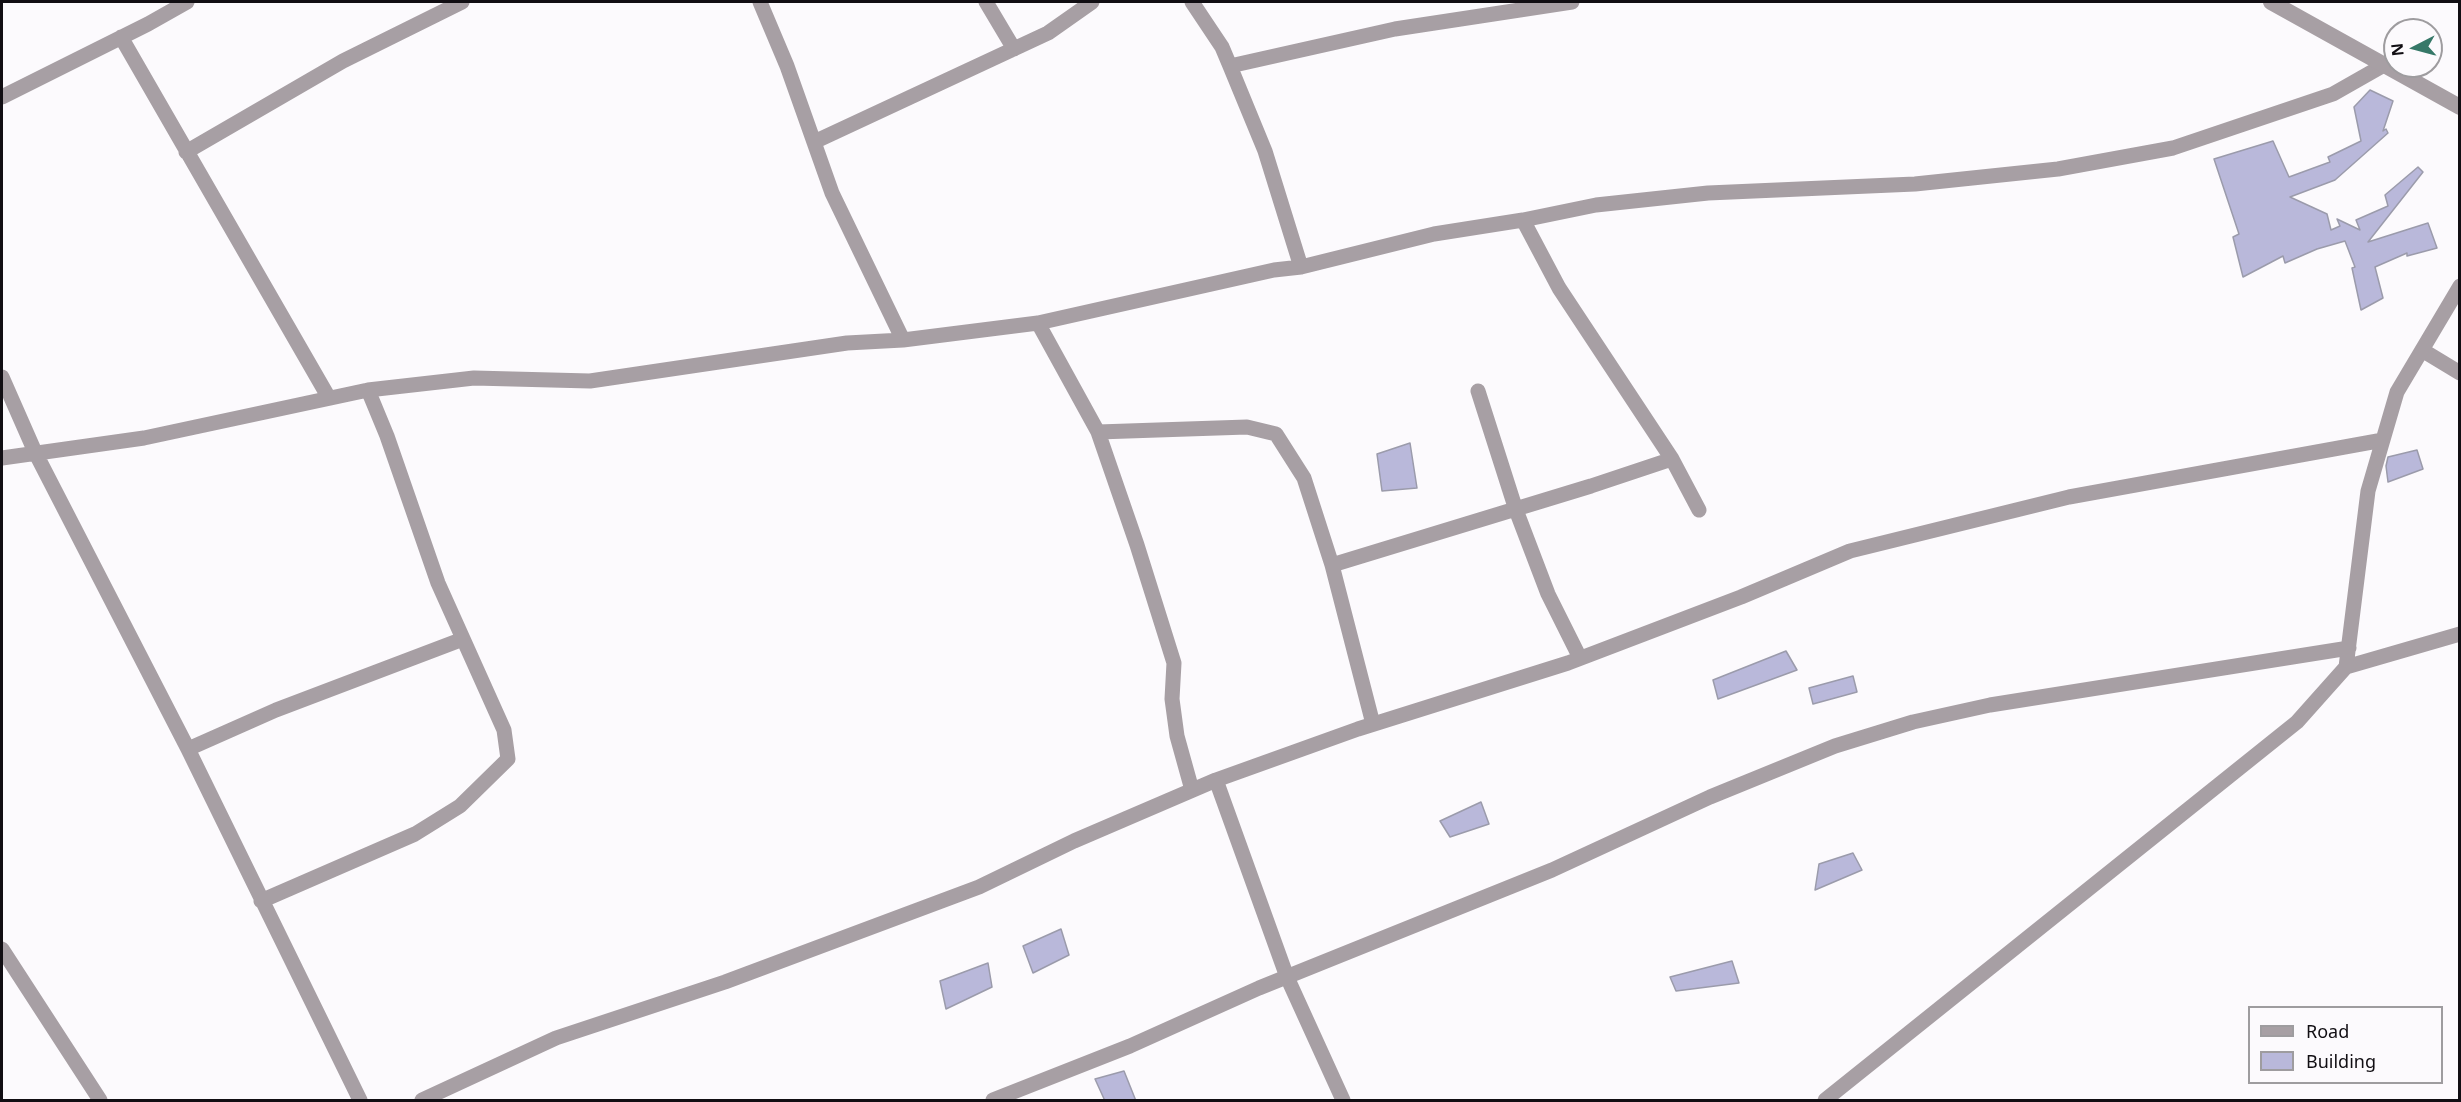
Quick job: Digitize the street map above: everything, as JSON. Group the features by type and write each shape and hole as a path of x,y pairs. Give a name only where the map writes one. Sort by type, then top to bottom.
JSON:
{"street":[{"path":"2,97 187,2"},
{"path":"186,152 343,60 462,2"},
{"path":"760,2 832,193 903,340"},
{"path":"986,2 1014,49"},
{"path":"814,142 1048,33 1092,2"},
{"path":"1192,2 1222,46 1265,152 1301,267"},
{"path":"1230,66 1395,29 1572,2"},
{"path":"2271,2 2383,64"},
{"path":"121,37 329,398"},
{"path":"2,458 144,438 368,390 474,378 590,381 847,343 903,340 1038,323 1274,270 1301,267 1434,234 1523,220 1596,205 1708,193 1915,184 2058,169 2173,148 2333,94 2383,66"},
{"path":"2407,78 2460,108"},
{"path":"1523,220 1559,288 1672,459 1700,510"},
{"path":"2346,667 2368,491 2397,392 2460,286"},
{"path":"1038,323 1098,432 1137,545 1174,663 1172,699 1177,736 1192,790"},
{"path":"2422,350 2460,373"},
{"path":"2,377 35,452 188,749 360,1101"},
{"path":"261,900 415,834 460,806 508,759 504,730 438,583 387,436 368,390"},
{"path":"1478,391 1516,510 1548,594 1580,658"},
{"path":"1098,432 1247,427 1276,434 1304,478 1332,565 1373,724"},
{"path":"422,1101 556,1038 725,982 979,887 1074,841 1216,780 1373,724 1580,658 1741,597 1850,551 2069,497 2383,440"},
{"path":"1332,565 1516,510 1672,459"},
{"path":"1825,1101 2297,722 2346,667 2460,634"},
{"path":"188,749 276,710 463,639"},
{"path":"993,1101 1130,1046 1287,977 1552,870 1710,797 1835,746 1913,722 1990,705 2349,648"},
{"path":"1216,780 1287,977 1343,1101"},
{"path":"2,949 100,1101"}],"building":[{"path":"2370,90 2393,101 2383,131 2386,129 2388,133 2335,180 2290,197 2327,214 2331,230 2340,226 2337,219 2360,230 2356,220 2388,206 2385,195 2418,167 2423,172 2368,242 2428,223 2437,248 2407,256 2407,253 2375,267 2383,298 2361,310 2352,268 2355,267 2345,241 2317,249 2285,263 2283,256 2243,277 2233,237 2239,234 2214,159 2273,141 2289,177 2330,162 2328,157 2361,141 2354,107"},
{"path":"1410,443 1417,488 1382,491 1377,454"},
{"path":"2417,450 2423,469 2388,482 2386,466 2388,457"},
{"path":"1786,651 1797,670 1718,699 1713,680"},
{"path":"1853,676 1857,692 1813,704 1809,688"},
{"path":"1481,802 1489,824 1450,837 1440,821"},
{"path":"1853,853 1862,870 1815,890 1819,864"},
{"path":"1061,929 1069,955 1033,973 1023,946"},
{"path":"1732,961 1739,983 1676,991 1670,977"},
{"path":"988,963 992,987 946,1009 940,981"},
{"path":"1124,1071 1136,1101 1105,1101 1095,1079"}]}
